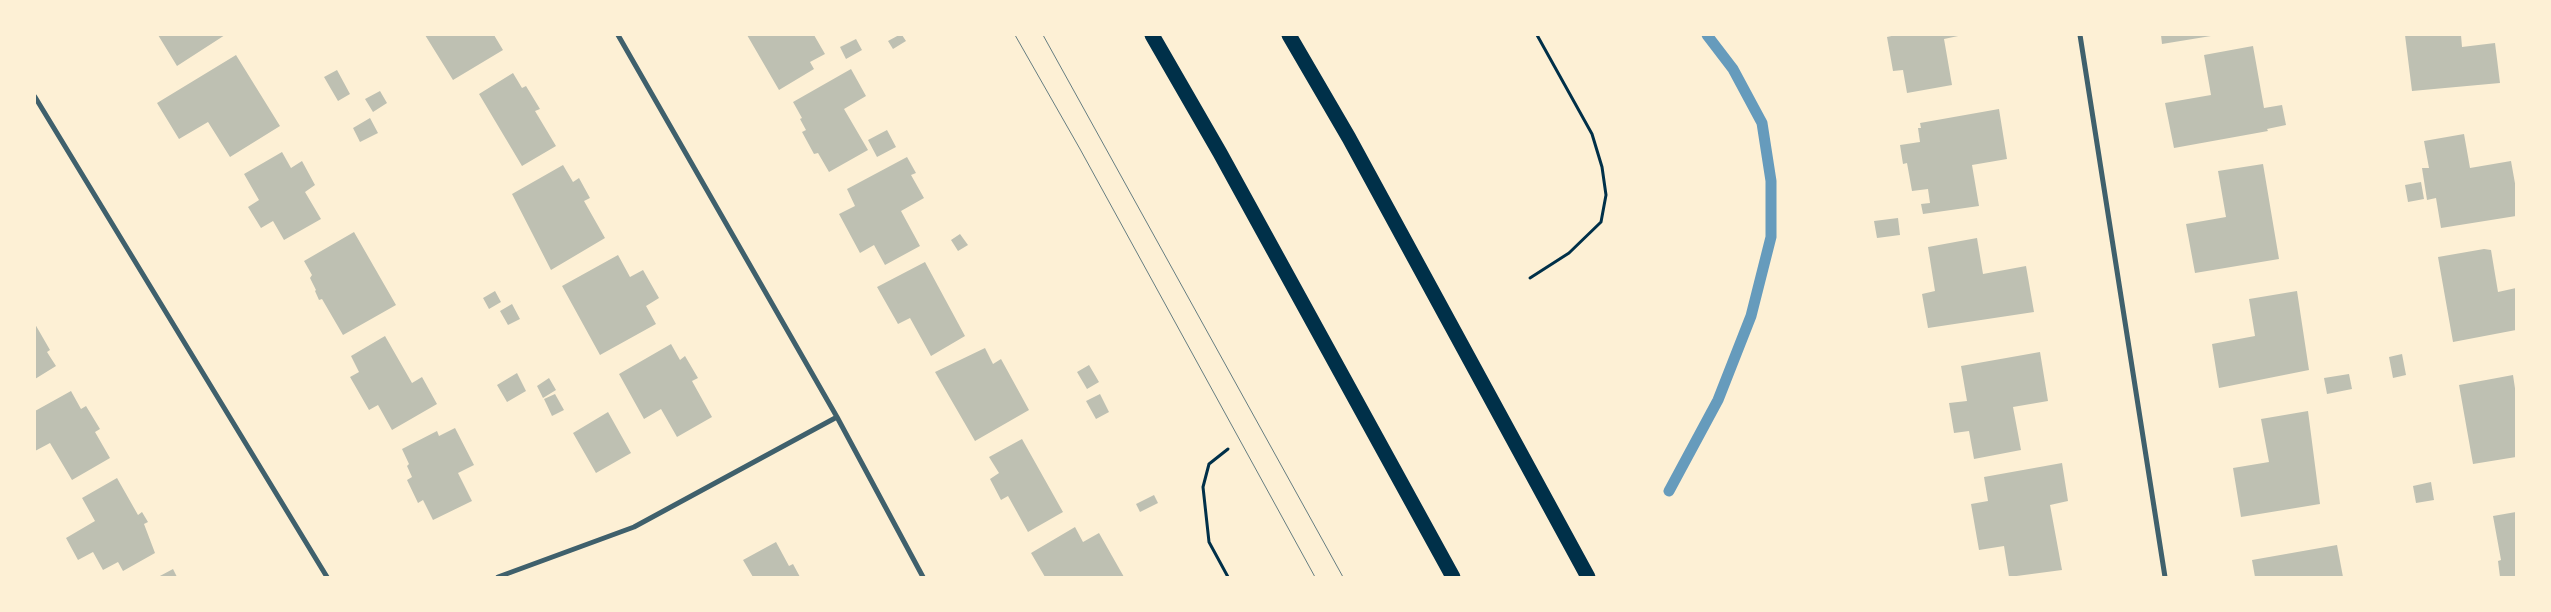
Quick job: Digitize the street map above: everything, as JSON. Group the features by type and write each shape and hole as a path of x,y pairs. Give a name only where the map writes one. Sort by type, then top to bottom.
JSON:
{"highway":[{"path":"1152,35 1220,153 1453,577"},
{"path":"1289,35 1349,138 1588,577"}],"street":[{"path":"618,35 837,417 923,577"},
{"path":"2080,35 2164,577"},
{"path":"35,96 327,577"},
{"path":"498,577 634,527 837,417"}],"path":[{"path":"1530,278 1569,253 1601,222 1606,194 1602,167 1592,134 1537,35"},
{"path":"1228,449 1209,464 1202,487 1209,542 1228,577"}],"building":[{"path":"158,35 225,35 177,66"},
{"path":"425,35 494,35 503,50 453,80"},
{"path":"747,35 814,35 825,54 810,62 814,69 779,90"},
{"path":"902,35 906,41 893,49 888,41"},
{"path":"1896,35 1963,35 1944,39 1952,85 1907,93 1903,70 1893,71 1887,37"},
{"path":"2161,35 2210,35 2211,36 2162,44"},
{"path":"2405,35 2461,35 2462,47 2495,43 2500,83 2412,91"},
{"path":"856,39 862,50 846,59 840,47"},
{"path":"2253,46 2264,108 2282,105 2286,125 2267,129 2268,131 2174,148 2165,103 2211,95 2204,55"},
{"path":"236,55 280,126 230,157 208,122 179,139 157,103"},
{"path":"851,69 866,96 844,109 868,150 829,172 818,153 814,154 802,132 806,130 793,102"},
{"path":"337,70 350,94 338,101 324,77"},
{"path":"513,73 522,88 526,86 540,109 535,111 556,146 522,166 479,94"},
{"path":"380,91 387,103 373,112 365,99"},
{"path":"1999,109 2007,159 1972,165 1979,206 1923,214 1921,204 1930,203 1928,189 1912,191 1907,163 1903,164 1900,145 1920,142 1918,128 1921,128 1920,123"},
{"path":"370,118 378,133 360,142 353,128"},
{"path":"887,130 896,147 877,157 868,140"},
{"path":"2464,134 2470,168 2511,161 2516,189 2516,216 2441,228 2436,198 2427,200 2422,168 2429,168 2424,141"},
{"path":"282,152 291,168 302,161 315,185 305,192 321,219 284,240 273,221 261,228 248,207 259,200 244,174"},
{"path":"907,157 916,173 911,175 924,198 901,211 920,246 885,265 874,245 860,253 839,214 855,206 847,189"},
{"path":"2263,164 2279,259 2195,273 2186,224 2226,217 2218,171"},
{"path":"563,165 573,182 579,178 590,198 584,201 605,238 551,270 512,194"},
{"path":"2421,182 2424,199 2408,202 2405,185"},
{"path":"1898,218 1900,235 1877,238 1874,221"},
{"path":"354,232 396,305 343,335 322,299 319,300 310,278 312,275 304,261"},
{"path":"960,234 968,245 958,251 951,240"},
{"path":"1977,238 1983,274 2026,266 2034,312 1928,328 1922,294 1935,291 1928,247"},
{"path":"2484,249 2491,250 2498,292 2516,288 2516,330 2453,342 2438,257"},
{"path":"618,255 630,277 643,270 659,298 646,306 656,324 600,355 562,286"},
{"path":"925,262 965,336 931,356 910,318 898,324 877,287"},
{"path":"495,291 501,302 489,309 483,298"},
{"path":"2297,291 2309,370 2219,388 2212,344 2255,336 2249,299"},
{"path":"512,304 520,319 508,325 500,311"},
{"path":"35,324 50,350 47,352 56,366 35,379"},
{"path":"385,336 412,383 422,377 437,404 392,430 378,405 369,410 350,377 359,372 351,356"},
{"path":"671,344 680,360 685,356 698,378 692,381 712,417 677,437 661,409 644,419 619,374"},
{"path":"985,348 993,364 1001,359 1029,410 975,441 935,372"},
{"path":"2040,352 2048,401 2013,407 2021,450 1974,459 1969,431 1954,433 1949,403 1967,401 1961,366"},
{"path":"2402,354 2406,375 2393,378 2389,357"},
{"path":"1089,365 1099,382 1087,389 1077,372"},
{"path":"517,373 526,391 507,402 497,385"},
{"path":"2349,374 2352,389 2327,394 2324,378"},
{"path":"2513,375 2516,395 2516,457 2473,464 2459,385"},
{"path":"549,378 556,390 543,398 537,386"},
{"path":"71,391 81,409 86,406 100,429 95,432 110,458 72,480 50,443 35,451 35,411"},
{"path":"555,394 564,410 552,416 544,399"},
{"path":"1100,394 1109,412 1096,419 1086,401"},
{"path":"2308,411 2320,504 2241,517 2233,468 2269,462 2261,419"},
{"path":"608,412 631,453 596,473 573,433"},
{"path":"455,428 474,465 458,473 472,501 433,520 423,500 418,503 407,480 412,477 407,466 409,464 402,449 437,431 439,436"},
{"path":"1022,439 1063,512 1028,532 1008,496 1001,500 990,479 999,473 989,457"},
{"path":"2062,463 2068,501 2050,505 2062,570 2009,577 2004,546 1979,550 1971,504 1988,501 1984,477"},
{"path":"117,478 138,515 142,512 148,522 144,524 155,553 123,571 118,562 103,570 93,552 78,560 66,538 95,521 82,498"},
{"path":"2431,482 2434,500 2416,503 2413,486"},
{"path":"1154,495 1158,503 1140,512 1136,504"},
{"path":"2516,512 2516,577 2500,577 2498,561 2501,560 2493,516"},
{"path":"1075,527 1083,542 1099,533 1124,577 1045,577 1031,553"},
{"path":"776,542 789,566 793,564 800,577 753,577 743,560"},
{"path":"2337,545 2343,577 2255,577 2252,560"},
{"path":"173,569 177,577 158,577"}],"waterway":[{"path":"1669,491 1718,400 1751,316 1771,237 1771,181 1762,123 1733,69 1707,35"}],"tram line":[{"path":"1015,35 1080,149 1315,577"},
{"path":"1043,35 1343,577"}]}
